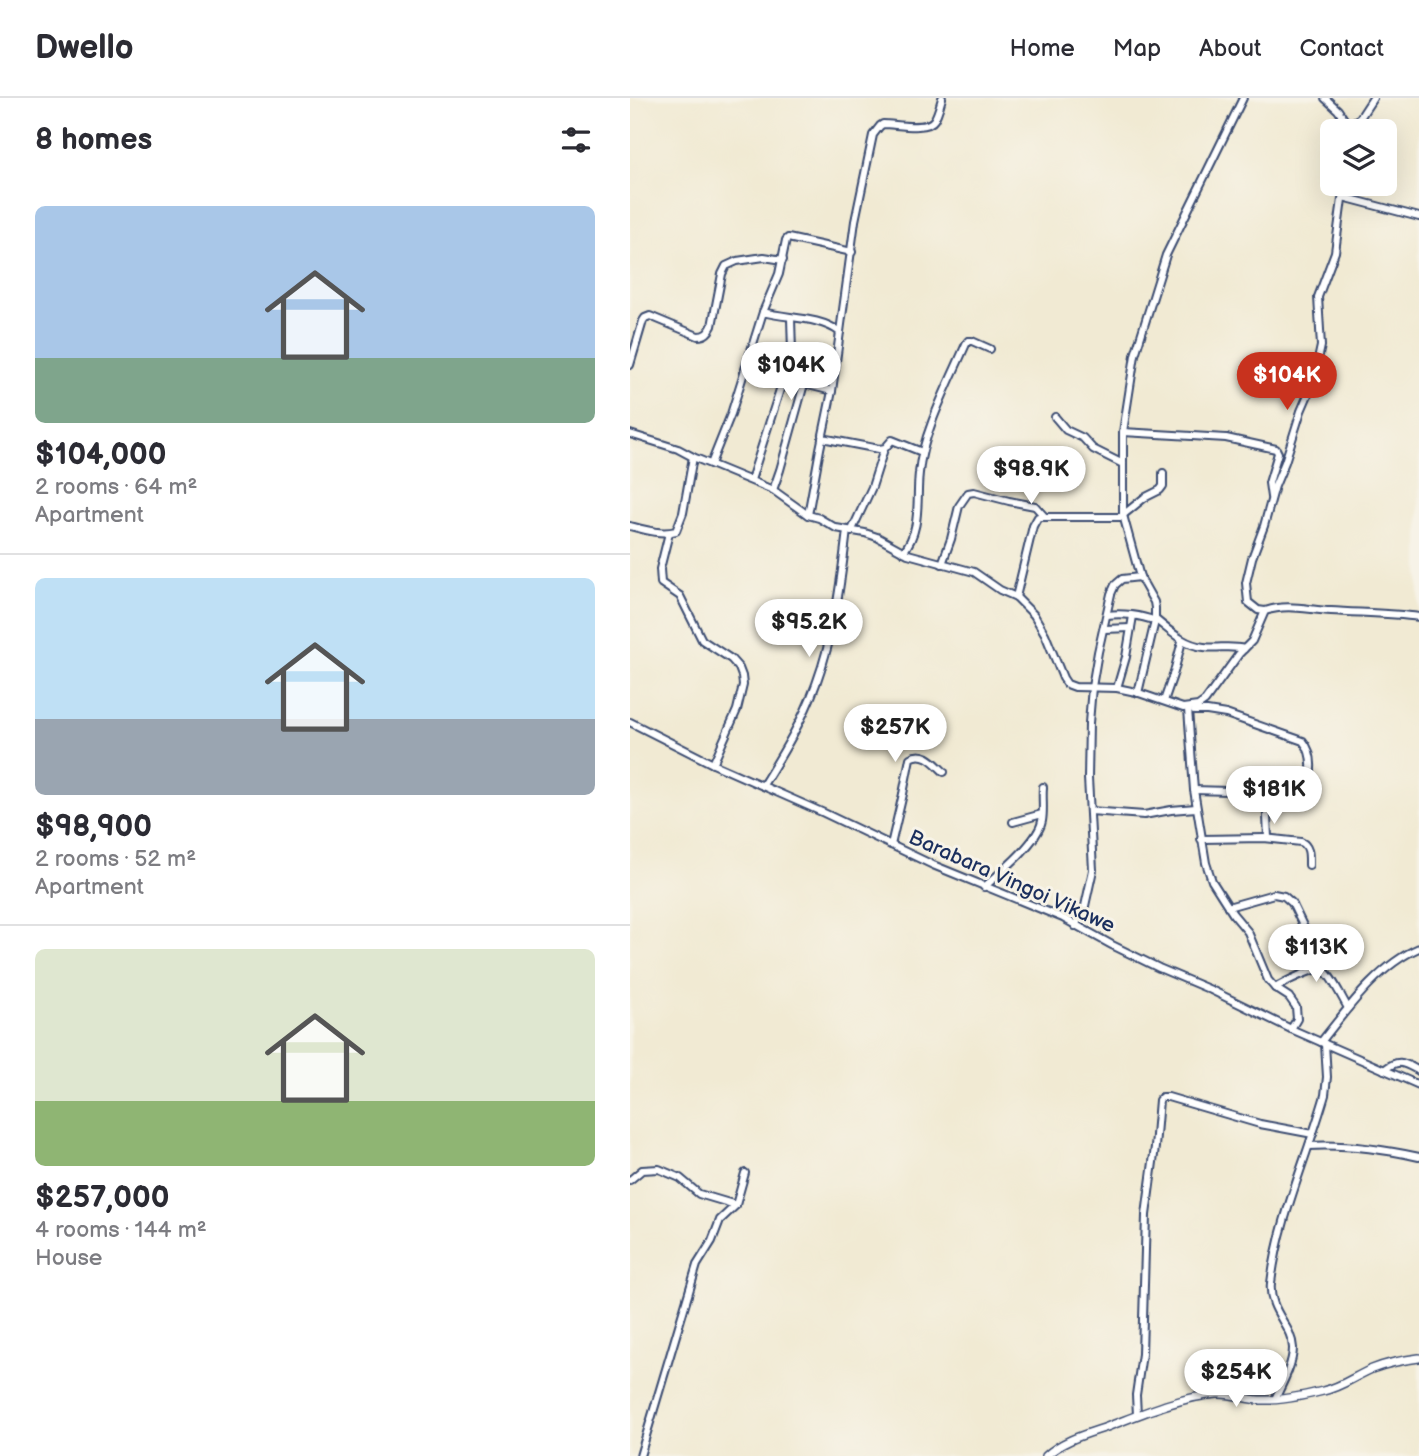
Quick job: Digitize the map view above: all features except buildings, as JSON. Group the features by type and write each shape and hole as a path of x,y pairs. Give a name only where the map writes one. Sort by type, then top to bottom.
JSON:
{"street":[{"path":"808,515 832,391 855,221 873,135 883,124 923,127 930,124 943,98"},
{"path":"1138,693 1154,620 1154,601 1140,577 1123,516 1123,432 1135,355 1166,255 1243,98"},
{"path":"1325,98 1344,119"},
{"path":"1359,119 1373,98"},
{"path":"1419,216 1343,197 1335,256 1318,298 1321,346 1313,383 1271,499 1246,583 1248,602 1258,610 1290,607 1419,617"},
{"path":"710,464 731,414 763,312 783,260 786,241 788,239 852,251"},
{"path":"630,365 645,318 650,316 698,337 703,336 712,326 726,266 733,261 761,257 783,260"},
{"path":"763,312 826,323 840,332"},
{"path":"751,480 792,349 791,318"},
{"path":"903,552 912,540 915,529 922,452 938,409 968,341 990,349"},
{"path":"792,349 836,361"},
{"path":"785,376 832,391"},
{"path":"773,490 804,384"},
{"path":"1055,417 1066,430 1083,438 1093,449 1123,464"},
{"path":"1123,432 1226,438 1276,449 1278,453 1269,483 1271,499"},
{"path":"630,434 678,449 773,490 808,515 836,528 865,533 903,552 974,572 1000,590 1016,597 1034,615 1067,684 1082,688 1117,688 1188,710 1218,712 1240,718 1303,741 1311,755 1310,779 1305,792 1292,794 1194,790"},
{"path":"822,438 884,449"},
{"path":"763,785 793,734 816,686 837,604 849,531 872,487 884,449 892,440 922,452"},
{"path":"630,526 650,532 676,531 680,524 693,457"},
{"path":"1016,597 1033,526 1038,517 1123,516 1144,498 1160,490 1163,473"},
{"path":"942,564 960,506 968,494 974,492 1029,504 1041,510 1044,516"},
{"path":"669,533 660,569 661,583 680,596 702,640 731,659 739,668 742,677 743,685 737,709 713,764"},
{"path":"1075,926 1085,906 1093,870 1088,751 1093,687 1111,594 1115,585 1125,577 1140,577"},
{"path":"1188,710 1205,701 1257,631 1265,611"},
{"path":"1107,615 1154,620 1182,640 1202,647 1232,646 1244,649"},
{"path":"1117,688 1133,616"},
{"path":"1104,629 1131,628"},
{"path":"1164,701 1182,640"},
{"path":"1188,710 1196,808 1209,873 1228,906 1248,932 1275,988 1289,997 1296,1007 1297,1019 1291,1029"},
{"name":"Barabara Vingoi Vikawe","path":"630,722 713,764 984,887 1063,918 1136,957 1419,1085"},
{"path":"891,845 910,758 915,755 926,756 944,772"},
{"path":"984,887 1002,872 1031,840 1041,824 1043,787"},
{"path":"1266,793 1268,838"},
{"path":"1090,811 1144,815 1196,808"},
{"path":"1013,822 1042,814"},
{"path":"1201,839 1268,838 1305,843 1309,864"},
{"path":"1228,906 1274,894 1290,899 1325,971 1348,1008"},
{"path":"1275,1399 1293,1349 1289,1334 1272,1301 1271,1280 1283,1225 1325,1095 1327,1077 1323,1043 1348,1008 1394,961 1419,948"},
{"path":"1275,988 1317,969 1325,971"},
{"path":"1384,1070 1398,1062 1419,1071"},
{"path":"1137,1415 1136,1395 1142,1354 1146,1215 1159,1100 1168,1097 1260,1125 1313,1134"},
{"path":"1309,1146 1363,1146 1419,1157"},
{"path":"630,1180 642,1170 659,1169 680,1178 699,1195 736,1205"},
{"path":"640,1456 697,1265 712,1241 720,1220 736,1205 746,1173"},
{"path":"1046,1456 1077,1437 1137,1415 1204,1396 1225,1394 1258,1400 1322,1391 1390,1363 1419,1358"}]}
